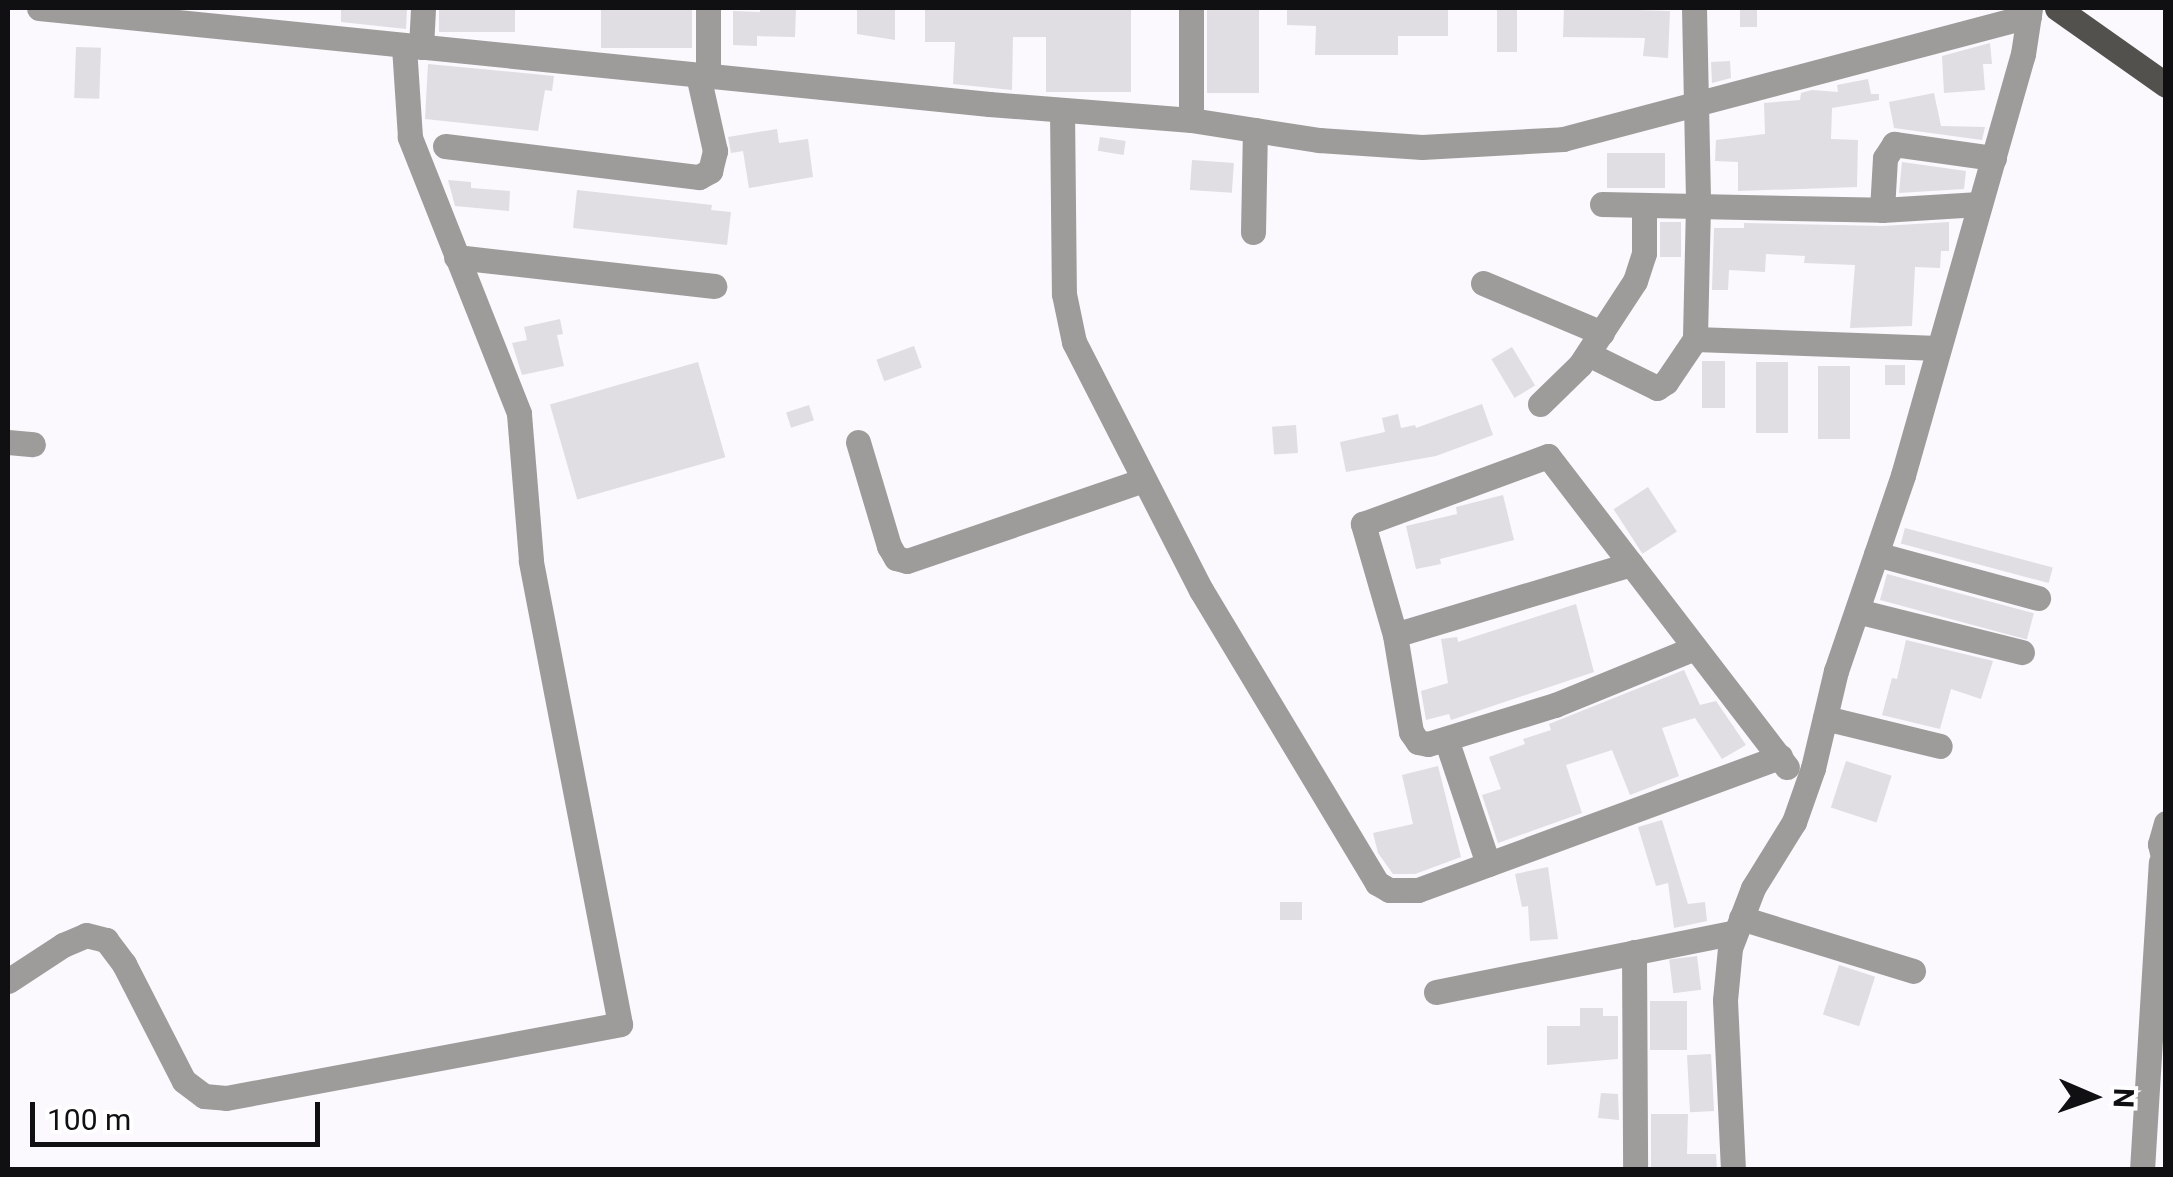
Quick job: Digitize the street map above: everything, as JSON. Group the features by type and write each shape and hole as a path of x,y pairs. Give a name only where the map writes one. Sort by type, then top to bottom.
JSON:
{"main road":[{"path":"2057,8 2166,84"}],"street":[{"path":"39,8 703,76 1191,120 1366,145 1475,147 1563,140 2030,12 2024,54 1806,791 1794,822 1738,924 1725,1000 1740,1166"},
{"path":"8,982 63,944 86,935 106,940 124,964 184,1081 204,1096 215,1097 620,1024 530,560 519,413 410,136 412,46 423,8"},
{"path":"445,146 699,176 710,172 715,151 703,76 708,8"},
{"path":"1191,8 1191,120"},
{"path":"1483,283 1595,343 1657,388 1694,339 1698,205 1694,8"},
{"path":"1062,110 1067,317 1074,342 1202,590 1377,883 1389,890 1418,890 1780,758"},
{"path":"1253,232 1255,130"},
{"path":"1882,210 1885,158 1894,144 1994,158"},
{"path":"1602,204 1882,210 1979,204"},
{"path":"1540,404 1595,343 1642,268 1644,205"},
{"path":"456,256 714,286"},
{"path":"1694,339 1938,348"},
{"path":"858,442 889,546 896,558 907,561 1144,480"},
{"path":"1695,648 1555,705 1428,744 1418,742 1411,732 1395,635 1364,524 1548,456 1806,791"},
{"path":"1876,554 2038,598"},
{"path":"1395,635 1631,564"},
{"path":"1857,611 2022,652"},
{"path":"1825,718 1940,746"},
{"path":"1446,739 1488,864"},
{"path":"2142,1170 2163,866 2160,844 2166,823"},
{"path":"1436,992 1634,952 1738,924 1913,971"},
{"path":"1634,952 1634,1170"}],"building":[{"path":"341,8 407,8 406,29 341,22"},
{"path":"439,8 515,8 515,32 439,32"},
{"path":"601,8 692,8 692,48 601,48"},
{"path":"760,8 796,8 795,37 757,36 757,46 733,45 733,11 760,12"},
{"path":"857,8 895,8 895,40 857,34"},
{"path":"925,8 1131,8 1131,92 1046,92 1046,37 1013,37 1012,90 953,84 955,42 925,42"},
{"path":"1207,8 1259,8 1259,93 1207,93"},
{"path":"1287,8 1448,8 1448,36 1398,36 1398,55 1315,55 1316,26 1287,25"},
{"path":"1497,8 1517,8 1517,52 1497,52"},
{"path":"1564,8 1670,11 1668,58 1643,56 1645,38 1563,37"},
{"path":"1740,8 1757,8 1757,27 1740,27"},
{"path":"1990,43 1992,64 1983,64 1985,90 1944,93 1942,56"},
{"path":"76,47 101,48 99,99 74,98"},
{"path":"1730,61 1731,78 1712,83 1711,62"},
{"path":"428,64 554,76 552,91 545,90 538,131 425,119"},
{"path":"1868,79 1871,94 1879,94 1879,100 1832,108 1831,139 1858,140 1857,187 1738,191 1738,162 1715,161 1716,140 1765,134 1764,103 1800,100 1801,93 1812,90 1838,92 1837,85"},
{"path":"1934,93 1941,126 1985,127 1982,140 1894,128 1889,102"},
{"path":"777,129 779,143 808,139 813,177 749,188 743,151 731,153 728,137"},
{"path":"1100,137 1126,141 1123,155 1098,151"},
{"path":"1607,153 1665,153 1665,188 1607,188"},
{"path":"1192,160 1234,163 1232,193 1190,190"},
{"path":"1902,162 1966,171 1964,189 1899,193"},
{"path":"448,180 471,182 471,188 510,191 509,211 455,206"},
{"path":"577,190 712,205 711,210 731,212 727,245 573,228"},
{"path":"1660,222 1681,222 1681,257 1660,257"},
{"path":"1949,222 1949,251 1941,251 1940,268 1915,267 1912,326 1850,328 1855,265 1804,263 1805,256 1766,254 1765,272 1729,270 1728,290 1712,290 1714,228 1744,228 1744,223 1882,226"},
{"path":"560,319 563,334 557,335 564,366 522,375 512,343 527,340 524,327"},
{"path":"914,346 922,368 884,381 876,360"},
{"path":"1512,347 1535,386 1515,398 1491,359"},
{"path":"1702,361 1725,361 1725,408 1702,408"},
{"path":"698,362 725,457 577,500 550,404"},
{"path":"1756,362 1788,362 1788,433 1756,433"},
{"path":"1885,365 1905,365 1905,385 1885,385"},
{"path":"1818,366 1850,366 1850,439 1818,439"},
{"path":"1482,404 1493,435 1436,456 1346,472 1340,442 1385,432 1382,418 1398,414 1401,428 1416,428"},
{"path":"809,405 814,420 791,428 786,412"},
{"path":"1296,425 1298,453 1274,455 1272,427"},
{"path":"1648,487 1677,531 1642,554 1614,509"},
{"path":"1503,495 1514,540 1416,569 1406,526 1457,514 1456,507"},
{"path":"1905,528 2053,568 2049,583 1901,543"},
{"path":"1887,574 2034,613 2027,639 1880,600"},
{"path":"1576,604 1594,672 1451,720 1449,714 1426,720 1421,691 1448,683 1441,639 1457,637 1458,642"},
{"path":"1906,640 1993,661 1981,699 1951,689 1940,729 1882,715 1892,678 1897,679"},
{"path":"1684,670 1700,705 1716,701 1746,745 1722,759 1695,718 1662,728 1679,776 1630,795 1612,750 1566,765 1582,813 1498,843 1482,795 1501,789 1489,757 1551,730 1549,724"},
{"path":"1846,761 1892,776 1877,822 1831,808"},
{"path":"1438,766 1461,857 1415,874 1393,874 1378,853 1373,833 1413,824 1402,775"},
{"path":"1662,820 1688,904 1705,902 1707,921 1674,928 1668,883 1656,886 1638,827"},
{"path":"1548,867 1558,939 1530,941 1528,906 1522,907 1515,874"},
{"path":"1280,902 1302,902 1302,920 1280,920"},
{"path":"1697,956 1701,990 1673,993 1669,959"},
{"path":"1839,965 1875,977 1859,1026 1823,1014"},
{"path":"1650,1001 1687,1001 1687,1050 1650,1050"},
{"path":"1580,1008 1603,1008 1603,1016 1618,1016 1618,1059 1547,1065 1547,1026 1580,1026"},
{"path":"1711,1054 1714,1111 1690,1112 1687,1055"},
{"path":"1601,1093 1618,1094 1619,1120 1598,1118"},
{"path":"1651,1114 1688,1114 1687,1154 1716,1154 1717,1170 1651,1170"}]}
